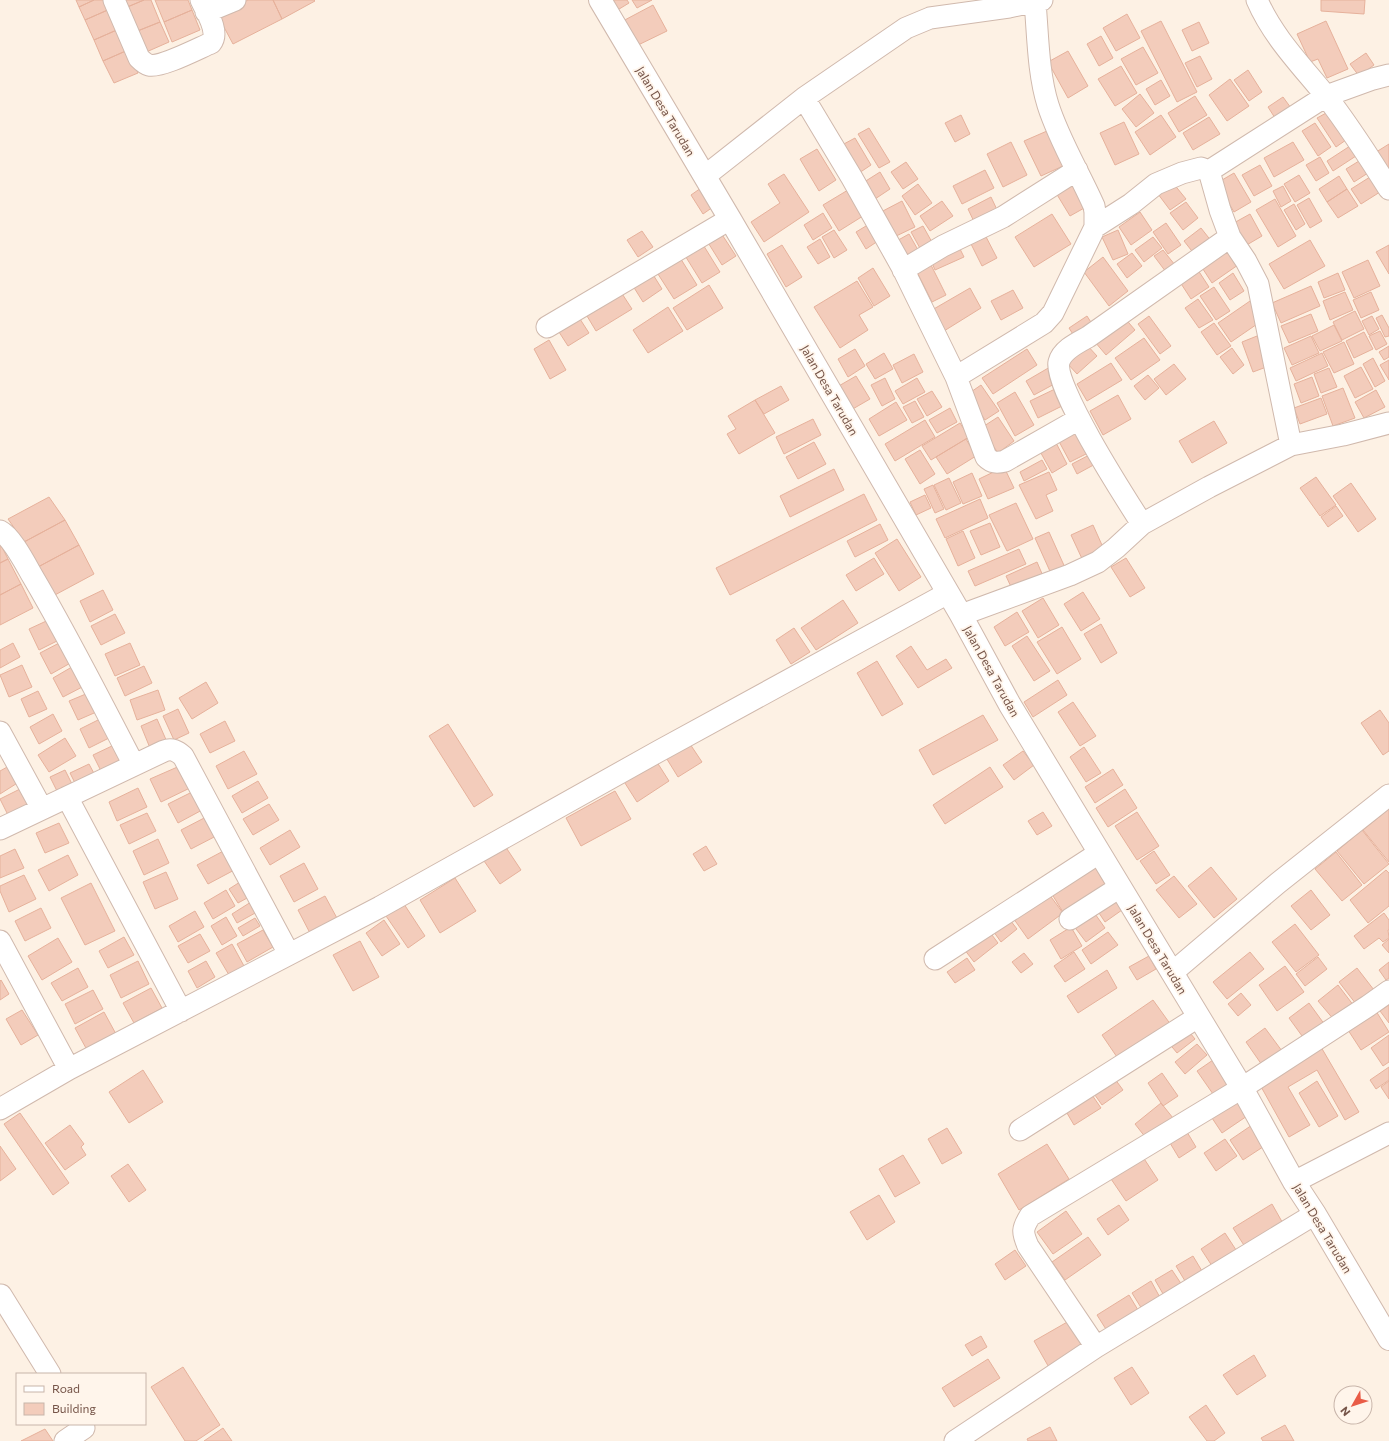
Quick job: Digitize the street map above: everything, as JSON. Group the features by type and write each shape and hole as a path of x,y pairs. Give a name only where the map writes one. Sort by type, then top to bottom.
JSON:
{"street":[{"path":"114,0 139,58 148,65 181,57 211,43 214,37 214,32 203,6 235,0"},
{"name":"Jalan Desa Tarudan","path":"600,0 705,176 961,615 1010,705 1173,972 1198,1017 1242,1088 1294,1182 1315,1214 1389,1338"},
{"path":"1257,0 1270,26 1326,96 1363,148 1389,189"},
{"path":"705,176 809,106 873,50 906,28 930,18 1009,7 1038,1 1041,76 1047,104 1054,124 1094,206 1095,227 1053,313 1044,323 956,377"},
{"path":"1209,171 1326,96 1373,79 1389,75"},
{"path":"809,106 879,224 903,270 956,377 986,457 990,461 1005,461 1079,419"},
{"path":"1095,227 1131,204 1156,184 1182,173 1201,168 1209,171"},
{"path":"903,270 943,246 1003,217 1077,170"},
{"path":"1209,171 1220,210 1230,237 1246,261 1258,284 1291,445"},
{"path":"547,327 730,219"},
{"path":"1142,524 1079,419 1059,374 1058,364 1062,354 1230,237"},
{"path":"961,615 1030,591 1086,568 1107,556 1142,524 1208,487 1291,445 1343,435 1389,423"},
{"path":"0,531 6,535 23,560 54,612 134,765"},
{"path":"0,1109 69,1069 380,907 652,755 948,593"},
{"path":"0,732 42,809"},
{"path":"0,830 164,750 171,749 178,752 183,756 289,954"},
{"path":"1173,972 1278,883 1389,795"},
{"path":"67,797 181,1011"},
{"path":"935,959 1099,853"},
{"path":"1070,919 1120,887"},
{"path":"0,941 69,1069"},
{"path":"1096,1347 1028,1246 1024,1235 1024,1229 1030,1216 1242,1088 1389,991"},
{"path":"1020,1130 1198,1017"},
{"path":"1294,1182 1389,1133"},
{"path":"955,1441 1096,1347 1315,1214"},
{"path":"1,1295 49,1373"},
{"path":"65,1441 86,1431"}],"building":[{"path":"76,0 94,0 79,7"},
{"path":"94,0 106,0 110,9 85,20 79,7"},
{"path":"121,0 144,0 125,8"},
{"path":"144,0 151,0 160,22 135,32 125,8"},
{"path":"155,0 188,0 192,10 164,22"},
{"path":"248,0 273,0 282,19 233,44 218,16"},
{"path":"273,0 314,0 315,1 282,19"},
{"path":"603,0 627,0 629,3 611,14"},
{"path":"632,0 652,0 637,8"},
{"path":"1321,0 1365,0 1364,14 1321,11"},
{"path":"653,5 667,31 634,47 621,22"},
{"path":"110,9 119,29 94,40 85,20"},
{"path":"192,10 200,30 172,42 164,22"},
{"path":"1127,14 1140,38 1116,51 1103,28"},
{"path":"1161,21 1197,92 1177,102 1141,31"},
{"path":"1326,21 1348,69 1327,78 1318,59 1310,62 1297,34"},
{"path":"160,22 169,42 144,53 135,32"},
{"path":"1199,22 1209,43 1192,51 1182,30"},
{"path":"119,29 128,50 103,61 94,40"},
{"path":"1101,36 1113,58 1099,66 1087,44"},
{"path":"1143,47 1158,73 1136,85 1121,59"},
{"path":"128,50 138,73 114,83 103,61"},
{"path":"1068,51 1088,86 1068,98 1048,62"},
{"path":"1366,53 1374,65 1359,76 1350,64"},
{"path":"1200,56 1212,79 1197,87 1185,63"},
{"path":"1121,66 1137,93 1115,106 1098,79"},
{"path":"1248,70 1262,92 1249,101 1234,80"},
{"path":"1230,79 1249,106 1227,121 1209,95"},
{"path":"1161,80 1170,96 1155,105 1146,89"},
{"path":"1140,94 1154,113 1136,127 1122,109"},
{"path":"1195,96 1207,115 1179,132 1168,113"},
{"path":"1283,97 1291,108 1275,118 1268,107"},
{"path":"1328,112 1346,140 1336,147 1317,118"},
{"path":"961,115 970,134 955,142 945,123"},
{"path":"1161,115 1176,137 1150,155 1135,132"},
{"path":"1209,117 1220,134 1193,150 1183,133"},
{"path":"1124,122 1139,154 1115,165 1100,133"},
{"path":"1315,123 1331,147 1318,156 1302,131"},
{"path":"869,128 890,162 879,168 858,134"},
{"path":"1047,131 1063,166 1041,176 1024,141"},
{"path":"855,138 871,165 859,173 842,145"},
{"path":"1011,142 1027,175 1003,187 987,154"},
{"path":"1293,142 1304,160 1274,177 1264,158"},
{"path":"1389,144 1389,179 1373,154"},
{"path":"1350,146 1356,156 1333,171 1327,161"},
{"path":"817,149 836,180 819,191 800,159"},
{"path":"1320,157 1329,173 1316,181 1306,165"},
{"path":"1359,161 1368,173 1354,182 1346,169"},
{"path":"906,162 918,179 903,189 891,172"},
{"path":"1260,165 1272,186 1254,196 1242,175"},
{"path":"985,170 994,188 962,204 953,186"},
{"path":"880,172 890,189 872,201 861,184"},
{"path":"1234,173 1251,202 1234,212 1217,183"},
{"path":"784,174 809,212 764,242 751,222 780,203 768,184"},
{"path":"1299,175 1310,193 1295,202 1284,184"},
{"path":"1339,176 1347,189 1327,202 1319,189"},
{"path":"1370,177 1380,192 1361,204 1351,189"},
{"path":"1069,178 1086,207 1070,216 1053,188"},
{"path":"1173,183 1186,199 1170,210 1158,194"},
{"path":"918,184 932,203 915,215 902,196"},
{"path":"1283,186 1291,201 1281,207 1273,191"},
{"path":"701,188 713,207 703,214 691,195"},
{"path":"1347,189 1358,206 1338,218 1327,202"},
{"path":"848,190 863,216 839,231 823,205"},
{"path":"991,197 1000,216 977,228 968,209"},
{"path":"1309,198 1322,221 1310,228 1297,205"},
{"path":"1275,199 1296,236 1278,247 1256,210"},
{"path":"902,201 915,227 892,238 879,213"},
{"path":"942,201 953,216 930,231 920,216"},
{"path":"1186,202 1198,218 1183,230 1170,213"},
{"path":"1294,204 1305,224 1296,230 1284,210"},
{"path":"1140,212 1152,230 1131,245 1119,227"},
{"path":"823,213 832,228 813,240 804,225"},
{"path":"1052,214 1071,244 1034,267 1015,237"},
{"path":"1250,214 1262,236 1245,246 1232,224"},
{"path":"871,223 881,239 866,249 856,232"},
{"path":"1166,223 1181,245 1168,254 1153,232"},
{"path":"923,226 933,244 921,250 911,232"},
{"path":"1201,228 1212,242 1195,255 1184,241"},
{"path":"834,230 847,250 834,258 822,237"},
{"path":"1118,230 1128,254 1113,260 1102,237"},
{"path":"642,231 653,247 638,257 627,240"},
{"path":"983,231 997,258 982,266 968,238"},
{"path":"721,233 736,256 722,265 707,241"},
{"path":"909,234 922,257 906,266 893,243"},
{"path":"1153,237 1162,248 1144,262 1135,250"},
{"path":"820,239 830,257 818,264 807,247"},
{"path":"1310,240 1325,266 1284,289 1269,264"},
{"path":"702,243 720,272 702,283 684,254"},
{"path":"957,243 964,257 935,270 929,256"},
{"path":"782,245 802,277 786,287 767,254"},
{"path":"1389,245 1389,274 1376,252"},
{"path":"1226,246 1238,265 1212,283 1199,263"},
{"path":"1163,250 1175,265 1166,272 1154,256"},
{"path":"1132,253 1142,266 1127,278 1117,264"},
{"path":"679,256 697,285 674,299 656,271"},
{"path":"1103,257 1128,291 1109,306 1084,272"},
{"path":"1368,260 1380,286 1354,298 1342,272"},
{"path":"931,265 946,295 932,302 917,272"},
{"path":"1196,267 1209,287 1191,299 1178,279"},
{"path":"873,268 890,296 874,306 858,278"},
{"path":"652,273 662,289 643,302 633,286"},
{"path":"1233,273 1244,291 1230,300 1219,283"},
{"path":"1338,273 1345,290 1324,298 1318,282"},
{"path":"857,281 873,307 859,315 868,330 840,348 814,307"},
{"path":"709,285 723,308 687,330 673,308"},
{"path":"1311,286 1320,306 1281,323 1272,303"},
{"path":"1214,287 1230,311 1216,320 1200,296"},
{"path":"970,288 981,308 944,331 932,310"},
{"path":"619,289 632,309 596,331 584,311"},
{"path":"1013,290 1023,308 1001,320 991,301"},
{"path":"1345,292 1353,310 1330,320 1323,301"},
{"path":"1371,292 1379,310 1361,318 1353,300"},
{"path":"1198,299 1213,320 1199,328 1185,308"},
{"path":"1250,301 1263,320 1231,342 1218,323"},
{"path":"668,307 683,331 648,353 633,330"},
{"path":"1355,311 1364,329 1342,340 1333,322"},
{"path":"1311,314 1318,331 1289,343 1281,326"},
{"path":"1382,315 1389,328 1389,336 1385,337 1376,318"},
{"path":"1087,316 1094,327 1076,339 1069,328"},
{"path":"1123,316 1135,330 1106,355 1095,342"},
{"path":"1149,316 1171,346 1160,354 1138,324"},
{"path":"1372,316 1379,329 1369,335 1362,321"},
{"path":"580,319 589,333 568,346 559,332"},
{"path":"1214,323 1231,346 1217,355 1201,332"},
{"path":"1334,325 1342,341 1320,351 1312,336"},
{"path":"1380,331 1387,344 1376,350 1369,336"},
{"path":"1364,332 1373,349 1354,358 1346,341"},
{"path":"1257,336 1269,366 1253,372 1242,342"},
{"path":"1311,336 1319,353 1292,365 1284,348"},
{"path":"1144,338 1160,360 1131,380 1115,358"},
{"path":"549,340 566,370 550,379 534,349"},
{"path":"1344,342 1354,364 1334,373 1323,352"},
{"path":"1086,344 1097,356 1077,374 1066,362"},
{"path":"1389,346 1389,357 1384,360 1379,352"},
{"path":"1232,348 1244,365 1233,374 1220,357"},
{"path":"855,349 865,366 848,377 838,359"},
{"path":"1027,349 1037,365 993,394 982,378"},
{"path":"884,353 893,369 875,379 866,364"},
{"path":"1322,353 1328,366 1296,381 1290,368"},
{"path":"914,354 923,372 902,383 893,365"},
{"path":"1373,358 1385,381 1375,387 1363,364"},
{"path":"1389,360 1389,380 1380,365"},
{"path":"1111,363 1122,380 1087,401 1077,384"},
{"path":"1174,364 1186,379 1166,395 1154,379"},
{"path":"1050,367 1058,382 1034,395 1026,381"},
{"path":"1361,367 1373,389 1355,398 1344,376"},
{"path":"1329,368 1337,387 1321,393 1314,374"},
{"path":"1148,375 1159,388 1145,400 1134,386"},
{"path":"856,376 870,399 851,410 837,387"},
{"path":"1312,377 1319,396 1301,403 1294,384"},
{"path":"885,378 895,399 882,406 871,385"},
{"path":"917,378 925,392 903,404 895,391"},
{"path":"981,385 999,411 985,420 968,394"},
{"path":"781,386 789,400 764,414 755,400"},
{"path":"1343,388 1355,418 1333,426 1322,396"},
{"path":"1055,389 1064,405 1038,418 1030,401"},
{"path":"1376,390 1385,407 1364,418 1355,402"},
{"path":"932,391 942,407 927,416 917,399"},
{"path":"1015,392 1034,425 1015,436 997,403"},
{"path":"1118,395 1131,419 1103,435 1090,411"},
{"path":"1321,398 1327,414 1300,424 1294,408"},
{"path":"755,400 775,433 739,454 727,434 736,429 728,416"},
{"path":"915,401 924,417 912,423 903,407"},
{"path":"896,402 907,420 879,436 869,419"},
{"path":"950,408 957,422 937,433 929,420"},
{"path":"998,417 1014,441 998,453 981,428"},
{"path":"813,419 821,435 784,454 776,437"},
{"path":"925,420 935,437 895,461 885,444"},
{"path":"1214,421 1227,443 1192,463 1179,441"},
{"path":"1079,422 1094,450 1070,462 1055,434"},
{"path":"960,423 969,437 931,460 922,446"},
{"path":"1053,437 1067,464 1052,473 1037,446"},
{"path":"966,439 976,456 947,474 936,457"},
{"path":"814,442 826,464 798,479 786,457"},
{"path":"920,450 935,474 920,484 905,459"},
{"path":"1093,453 1099,462 1077,474 1072,464"},
{"path":"1042,460 1047,469 1024,481 1020,472"},
{"path":"1004,467 1014,488 988,499 979,479"},
{"path":"834,469 844,490 790,517 780,496"},
{"path":"1049,472 1057,490 1046,495 1053,511 1036,519 1019,485"},
{"path":"972,473 982,496 963,504 953,482"},
{"path":"1316,477 1336,505 1320,516 1300,488"},
{"path":"949,478 961,503 946,510 934,485"},
{"path":"1351,483 1376,519 1358,532 1333,496"},
{"path":"933,485 944,509 935,513 924,489"},
{"path":"864,494 877,520 730,595 716,568"},
{"path":"925,495 931,508 916,515 910,502"},
{"path":"49,497 65,520 24,542 8,519"},
{"path":"980,499 988,518 945,538 936,519"},
{"path":"1016,503 1033,539 1007,551 989,515"},
{"path":"1336,506 1343,516 1328,527 1321,517"},
{"path":"65,520 79,545 38,567 24,542"},
{"path":"990,523 1000,547 981,555 970,531"},
{"path":"880,524 888,540 855,557 847,541"},
{"path":"1093,525 1106,554 1084,563 1071,535"},
{"path":"963,531 975,558 958,566 946,539"},
{"path":"1049,532 1067,572 1053,578 1035,538"},
{"path":"897,539 921,577 899,591 875,553"},
{"path":"0,543 8,559 0,563"},
{"path":"79,545 94,574 53,596 38,567"},
{"path":"1019,549 1026,564 975,586 968,571"},
{"path":"874,558 884,574 856,591 846,575"},
{"path":"1126,558 1145,588 1130,597 1111,567"},
{"path":"8,559 21,584 0,595 0,563"},
{"path":"1037,562 1043,576 1012,589 1006,576"},
{"path":"21,584 33,608 0,625 0,595"},
{"path":"103,590 113,610 90,622 80,601"},
{"path":"1083,592 1100,619 1081,631 1064,604"},
{"path":"1043,598 1059,625 1038,638 1022,611"},
{"path":"843,600 858,623 816,650 801,628"},
{"path":"1017,612 1029,632 1005,646 994,627"},
{"path":"115,614 125,633 101,645 91,626"},
{"path":"55,617 65,637 39,650 29,629"},
{"path":"1101,624 1117,653 1101,663 1084,634"},
{"path":"1062,627 1081,659 1057,674 1037,642"},
{"path":"794,628 810,652 791,664 776,640"},
{"path":"1027,636 1050,671 1034,681 1012,646"},
{"path":"63,641 74,661 51,674 40,653"},
{"path":"13,643 20,657 0,668 0,650"},
{"path":"130,643 140,665 115,676 105,654"},
{"path":"911,646 927,670 946,659 952,668 918,688 896,656"},
{"path":"877,661 903,704 882,716 857,673"},
{"path":"77,664 88,684 63,697 53,678"},
{"path":"22,665 32,687 9,697 0,675"},
{"path":"144,666 152,683 125,696 117,678"},
{"path":"1058,680 1067,695 1033,717 1024,702"},
{"path":"206,682 218,703 192,719 179,698"},
{"path":"158,690 165,710 137,720 130,700"},
{"path":"38,691 47,709 29,717 21,699"},
{"path":"93,691 101,710 78,720 69,701"},
{"path":"1073,702 1096,736 1080,746 1058,712"},
{"path":"178,709 189,733 174,740 163,716"},
{"path":"1380,710 1389,723 1389,751 1383,755 1361,723"},
{"path":"53,714 62,731 39,744 30,727"},
{"path":"983,715 998,740 933,775 919,750"},
{"path":"104,717 113,736 89,748 80,729"},
{"path":"157,719 167,742 150,748 141,726"},
{"path":"225,721 235,741 210,753 200,734"},
{"path":"448,724 493,795 474,807 429,736"},
{"path":"65,738 76,756 49,772 38,755"},
{"path":"688,741 702,762 678,777 665,756"},
{"path":"114,745 123,764 103,775 93,755"},
{"path":"1084,747 1101,773 1086,782 1070,757"},
{"path":"244,751 257,774 228,789 216,766"},
{"path":"1023,751 1034,765 1014,780 1003,765"},
{"path":"655,759 669,781 637,802 623,780"},
{"path":"89,764 97,779 78,789 70,773"},
{"path":"182,765 192,787 161,802 150,779"},
{"path":"9,766 19,782 0,794 0,771"},
{"path":"990,767 1003,787 945,824 933,805"},
{"path":"1113,769 1123,785 1095,803 1085,787"},
{"path":"65,770 74,788 59,795 50,777"},
{"path":"258,781 268,798 242,813 232,796"},
{"path":"138,788 147,807 117,821 109,802"},
{"path":"20,789 29,807 9,817 0,799"},
{"path":"1125,789 1137,808 1108,827 1096,808"},
{"path":"194,791 204,809 178,823 168,804"},
{"path":"615,791 631,819 581,846 566,818"},
{"path":"269,804 279,820 253,835 243,819"},
{"path":"1389,809 1389,862 1363,830"},
{"path":"1043,812 1052,826 1037,835 1028,821"},
{"path":"1137,812 1159,846 1137,860 1115,826"},
{"path":"147,813 156,831 129,844 120,825"},
{"path":"208,816 218,835 191,849 181,830"},
{"path":"59,823 69,843 45,853 36,833"},
{"path":"290,830 300,847 270,865 260,848"},
{"path":"1362,830 1389,864 1364,884 1337,851"},
{"path":"158,839 169,863 144,875 133,851"},
{"path":"503,843 521,870 500,884 482,858"},
{"path":"706,846 717,864 704,871 693,854"},
{"path":"229,848 240,867 208,884 197,865"},
{"path":"15,849 24,868 0,878 0,856"},
{"path":"1154,851 1170,875 1156,884 1140,861"},
{"path":"1336,852 1362,885 1342,901 1315,869"},
{"path":"68,855 78,875 49,891 38,870"},
{"path":"304,863 318,889 294,902 280,876"},
{"path":"1094,865 1109,891 1066,917 1050,891"},
{"path":"1211,867 1237,899 1214,918 1188,886"},
{"path":"1386,870 1389,873 1389,906 1368,923 1350,900"},
{"path":"166,872 178,899 155,909 143,882"},
{"path":"24,875 36,899 9,912 0,891 0,886"},
{"path":"1174,876 1197,904 1179,918 1156,890"},
{"path":"455,878 476,911 440,933 420,900"},
{"path":"240,882 249,897 238,903 229,889"},
{"path":"91,883 115,931 85,945 61,898"},
{"path":"226,890 235,906 213,919 204,903"},
{"path":"1046,890 1063,913 1028,939 1011,915"},
{"path":"1311,890 1330,915 1311,930 1291,906"},
{"path":"325,896 338,920 311,935 298,910"},
{"path":"1114,898 1122,910 1105,922 1097,910"},
{"path":"402,901 425,936 408,948 384,913"},
{"path":"251,902 257,912 237,923 232,914"},
{"path":"41,908 51,928 25,941 15,921"},
{"path":"195,911 204,927 178,942 169,926"},
{"path":"1093,911 1105,928 1086,942 1073,925"},
{"path":"1384,913 1389,920 1389,938 1383,942 1379,938 1364,949 1354,936"},
{"path":"1007,916 1017,929 1001,942 991,928"},
{"path":"226,917 237,936 222,945 211,926"},
{"path":"255,918 260,926 243,936 238,928"},
{"path":"384,920 400,944 382,956 366,933"},
{"path":"1295,924 1319,955 1296,972 1272,942"},
{"path":"1071,927 1082,946 1061,959 1050,940"},
{"path":"263,930 273,947 247,962 237,944"},
{"path":"989,931 998,943 974,962 964,949"},
{"path":"1108,932 1118,945 1091,964 1082,950"},
{"path":"200,934 210,951 188,963 178,946"},
{"path":"124,937 134,955 108,968 99,951"},
{"path":"58,938 72,962 42,980 28,956"},
{"path":"1389,939 1389,953 1382,945"},
{"path":"360,941 379,977 353,991 333,955"},
{"path":"232,944 244,966 229,975 216,953"},
{"path":"1074,952 1085,969 1065,982 1054,966"},
{"path":"1250,952 1264,969 1227,999 1213,982"},
{"path":"1024,953 1033,964 1021,973 1012,962"},
{"path":"1149,956 1156,969 1137,980 1129,967"},
{"path":"1318,957 1327,969 1305,986 1296,974"},
{"path":"967,958 975,970 955,983 947,972"},
{"path":"138,961 149,984 121,998 110,975"},
{"path":"206,961 215,977 197,988 188,971"},
{"path":"1389,962 1389,978 1386,980 1379,970"},
{"path":"1285,966 1304,992 1277,1011 1259,985"},
{"path":"78,968 88,987 62,1001 51,983"},
{"path":"1357,968 1374,990 1356,1004 1339,982"},
{"path":"1107,970 1117,988 1078,1013 1067,996"},
{"path":"1,980 9,994 0,1000 0,981"},
{"path":"1338,985 1354,1006 1335,1021 1318,1001"},
{"path":"151,988 162,1008 134,1023 123,1003"},
{"path":"93,990 103,1009 75,1024 65,1004"},
{"path":"1241,993 1251,1005 1238,1016 1228,1004"},
{"path":"1153,1000 1171,1025 1119,1060 1102,1035"},
{"path":"1309,1003 1325,1025 1305,1040 1289,1018"},
{"path":"1389,1005 1389,1023 1380,1011"},
{"path":"22,1010 38,1035 21,1045 6,1019"},
{"path":"1376,1011 1389,1032 1361,1050 1348,1030"},
{"path":"104,1012 116,1034 87,1050 75,1028"},
{"path":"1186,1028 1195,1039 1177,1053 1168,1042"},
{"path":"1265,1028 1282,1051 1262,1065 1246,1042"},
{"path":"1389,1035 1389,1062 1383,1066 1371,1048"},
{"path":"1197,1044 1207,1055 1185,1074 1175,1062"},
{"path":"1321,1047 1359,1112 1345,1120 1317,1070 1288,1087 1310,1125 1289,1137 1259,1083"},
{"path":"1213,1060 1229,1083 1213,1094 1197,1071"},
{"path":"1389,1067 1389,1080 1376,1089 1370,1080"},
{"path":"143,1070 163,1102 129,1123 109,1092"},
{"path":"1162,1073 1178,1096 1163,1106 1148,1083"},
{"path":"1112,1075 1123,1090 1102,1105 1092,1091"},
{"path":"1317,1081 1338,1116 1319,1127 1299,1093"},
{"path":"1389,1081 1389,1099 1381,1087"},
{"path":"1090,1092 1101,1108 1074,1125 1064,1108"},
{"path":"1241,1094 1253,1112 1222,1133 1210,1115"},
{"path":"1161,1103 1173,1118 1146,1138 1135,1124"},
{"path":"20,1113 69,1183 53,1195 4,1124"},
{"path":"1255,1123 1269,1143 1243,1160 1230,1140"},
{"path":"70,1125 84,1144 81,1147 86,1155 65,1170 45,1143"},
{"path":"947,1128 962,1153 942,1164 928,1139"},
{"path":"1187,1132 1196,1147 1179,1158 1170,1143"},
{"path":"1225,1139 1237,1156 1216,1171 1204,1153"},
{"path":"1047,1144 1069,1179 1019,1210 998,1174"},
{"path":"0,1146 16,1169 0,1181"},
{"path":"1141,1154 1158,1180 1126,1201 1109,1176"},
{"path":"903,1155 920,1183 895,1197 879,1169"},
{"path":"128,1164 146,1190 129,1202 111,1176"},
{"path":"879,1195 895,1222 867,1240 850,1212"},
{"path":"1272,1204 1285,1227 1247,1250 1233,1228"},
{"path":"1119,1205 1129,1220 1108,1235 1097,1219"},
{"path":"1066,1211 1082,1234 1053,1254 1037,1232"},
{"path":"1225,1233 1240,1256 1216,1272 1201,1249"},
{"path":"1088,1237 1101,1255 1065,1280 1052,1262"},
{"path":"1015,1250 1026,1266 1005,1280 995,1264"},
{"path":"1193,1256 1205,1276 1188,1286 1176,1266"},
{"path":"1172,1270 1184,1288 1166,1299 1155,1280"},
{"path":"1151,1281 1163,1303 1145,1314 1132,1293"},
{"path":"1129,1295 1141,1315 1109,1334 1097,1315"},
{"path":"1069,1321 1087,1351 1051,1371 1034,1341"},
{"path":"981,1336 987,1347 972,1356 965,1345"},
{"path":"1254,1355 1266,1376 1237,1395 1223,1375"},
{"path":"988,1359 1000,1378 954,1407 942,1388"},
{"path":"183,1367 220,1425 196,1441 185,1441 151,1387"},
{"path":"1132,1367 1149,1393 1131,1405 1114,1378"},
{"path":"1206,1405 1225,1433 1214,1441 1207,1441 1189,1417"},
{"path":"1285,1425 1294,1441 1263,1441 1261,1438"},
{"path":"1050,1427 1057,1441 1028,1441 1027,1439"},
{"path":"223,1428 232,1441 204,1441"},
{"path":"45,1429 53,1441 21,1441"}]}
